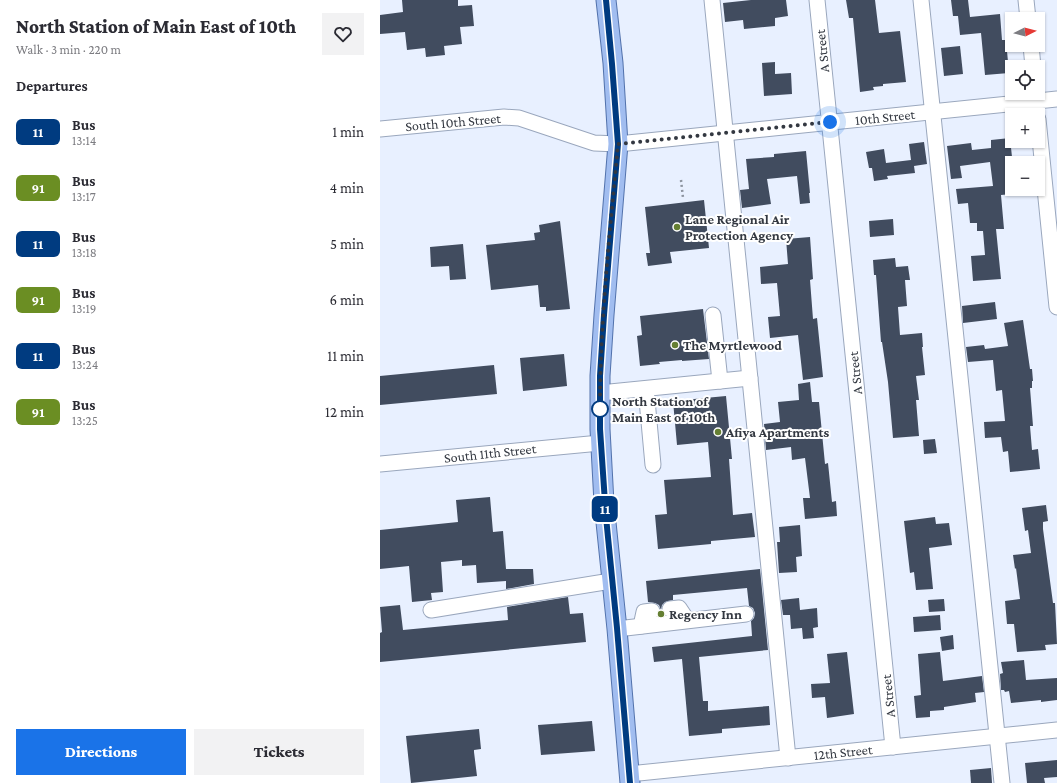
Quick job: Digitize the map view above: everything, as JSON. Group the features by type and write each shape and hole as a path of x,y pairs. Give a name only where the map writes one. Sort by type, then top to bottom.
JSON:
{"main road":[{"path":"606,0 618,144 604,315 600,393 600,443 629,778"}],"street":[{"path":"712,0 788,758"},
{"name":"A Street","path":"817,0 893,747"},
{"path":"921,0 1002,783"},
{"path":"1026,0 1027,12"},
{"name":"10th Street","path":"618,144 1036,103 1057,99"},
{"name":"South 10th Street","path":"380,129 504,116 518,118 594,143 618,144"},
{"path":"1041,148 1057,307"},
{"path":"713,315 720,381"},
{"path":"600,393 750,378"},
{"path":"646,389 653,465"},
{"name":"South 11th Street","path":"380,464 600,443"},
{"path":"431,610 611,581"},
{"path":"670,610 679,608 687,620"},
{"path":"641,626 644,612 652,611"},
{"path":"617,628 746,614"},
{"name":"12th Street","path":"629,778 788,758 1057,730"}],"path":[{"path":"681,180 683,198"}],"building":[{"path":"402,0 458,0 458,6 472,5 474,26 460,27 462,44 444,46 445,55 426,57 425,48 407,50 405,32 380,34 380,15 403,12"},
{"path":"751,0 786,0 788,16 775,18 775,26 744,29 743,20 725,22 723,3"},
{"path":"846,0 875,0 879,33 900,31 906,82 883,84 883,86 873,87 874,90 860,92 853,18 849,18"},
{"path":"951,0 968,0 970,17 1000,14 1002,40 1005,40 1005,52 1007,52 1008,60 1005,60 1005,73 985,75 981,33 960,35 958,16 953,16"},
{"path":"960,46 963,74 944,76 941,48"},
{"path":"775,62 775,74 791,73 792,94 764,96 762,63"},
{"path":"1005,139 1005,148 1011,148 1012,156 1005,156 1005,195 1001,195 1004,229 996,229 1001,279 973,281 971,256 985,255 983,231 977,231 977,223 970,223 968,203 958,204 956,189 993,186 990,162 960,166 962,178 951,179 947,146 971,143 972,150 991,148 991,140"},
{"path":"924,142 927,164 914,166 915,173 887,176 888,179 874,181 872,168 869,168 866,152 884,149 886,163 911,160 909,144"},
{"path":"806,151 810,203 800,204 797,176 767,179 771,204 742,208 740,190 749,189 746,159 774,157 774,154"},
{"name":"Lane Regional Air Protection Agency","path":"704,200 709,248 670,252 672,263 648,266 646,253 650,253 645,207"},
{"path":"893,219 894,235 870,237 869,221"},
{"path":"560,221 570,309 546,311 546,307 540,307 538,285 491,290 486,245 535,240 534,233 540,232 539,225"},
{"path":"810,237 813,279 810,280 813,319 817,318 823,377 803,380 798,335 770,338 768,317 780,316 777,283 761,284 760,267 788,264 786,239"},
{"path":"463,244 466,279 450,280 449,266 431,267 430,247"},
{"path":"895,258 896,267 908,266 910,280 905,280 907,306 898,307 900,335 922,333 925,375 916,376 919,400 916,400 919,436 893,438 888,382 881,342 876,275 874,275 873,260"},
{"path":"995,302 997,319 963,323 962,306"},
{"name":"The Myrtlewood","path":"703,309 709,359 659,362 660,364 640,366 637,336 642,335 640,316"},
{"path":"1023,320 1033,381 1032,388 1030,388 1033,426 1030,426 1032,450 1038,449 1040,469 1010,472 1008,451 1003,452 1001,437 985,438 984,422 1005,421 1002,390 996,391 993,360 968,362 966,347 984,345 985,349 1008,346 1004,323"},
{"path":"564,354 567,386 523,391 520,358"},
{"path":"494,365 497,394 380,405 380,376"},
{"path":"810,382 812,402 819,402 825,464 828,463 832,502 836,501 837,516 805,519 803,498 810,498 805,458 792,460 791,447 766,450 764,424 780,422 778,402 799,400 798,384"},
{"path":"726,396 732,459 729,459 733,515 752,513 755,537 711,541 711,544 658,549 655,515 667,514 664,480 711,477 708,442 677,445 673,401"},
{"path":"935,439 937,453 924,454 923,440"},
{"path":"490,497 493,532 503,531 506,569 533,569 534,584 506,589 506,581 477,583 476,565 462,566 462,560 441,562 443,592 431,593 432,600 412,602 409,566 380,569 380,530 458,522 456,500"},
{"path":"1046,505 1048,521 1043,522 1043,529 1053,603 1055,603 1057,644 1045,645 1046,650 1017,652 1014,624 1007,624 1005,601 1020,599 1013,555 1031,553 1028,530 1025,531 1022,508"},
{"path":"935,517 936,524 949,523 952,545 929,548 933,589 916,590 914,572 910,573 904,521"},
{"path":"800,525 802,556 796,557 797,572 779,573 777,542 780,542 779,527"},
{"name":"Regency Inn","path":"760,569 768,650 699,657 703,701 708,701 708,711 769,706 770,725 722,729 722,733 689,736 682,659 654,662 652,647 752,636 751,621 754,618 755,613 753,608 749,606 747,588 673,595 673,600 665,602 662,605 661,610 659,605 648,602 646,581"},
{"path":"568,597 570,614 583,613 586,642 380,662 380,633 382,632 380,607 400,605 403,630 508,620 507,607"},
{"path":"799,598 800,610 817,608 818,627 813,628 814,638 803,639 802,628 791,629 790,615 783,615 781,600"},
{"path":"944,599 945,611 929,612 928,600"},
{"path":"940,615 941,630 914,632 913,617"},
{"path":"953,635 954,649 942,651 940,637"},
{"path":"847,652 854,714 827,718 825,697 812,698 811,684 830,683 827,654"},
{"path":"940,652 943,681 982,676 984,692 975,693 976,702 944,707 944,710 930,711 930,717 916,718 914,696 921,695 918,654"},
{"path":"1024,660 1026,680 1057,678 1057,700 1011,703 1009,691 1005,692 1004,690 1001,690 1000,674 1003,673 1001,662"},
{"path":"592,721 595,751 541,755 538,725"},
{"path":"479,729 481,749 474,750 477,776 411,783 406,736"},
{"path":"1057,760 1057,777 1044,778 1045,783 1027,783 1025,763"},
{"path":"991,768 992,783 971,783 970,770"}],"bus line":[{"name":"11","path":"606,0 618,144 600,376 600,429 611,581 617,628 630,783"}],"place":[{"name":"Lane Regional Air Protection Agency","path":"677,227"},
{"name":"The Myrtlewood","path":"675,345"},
{"name":"North Station of Main East of 10th","path":"600,409"},
{"name":"Afiya Apartments","path":"718,432"},
{"name":"Regency Inn","path":"661,614"}],"route":[{"path":"600,409 600,376 604,315 618,144 830,122"}]}
